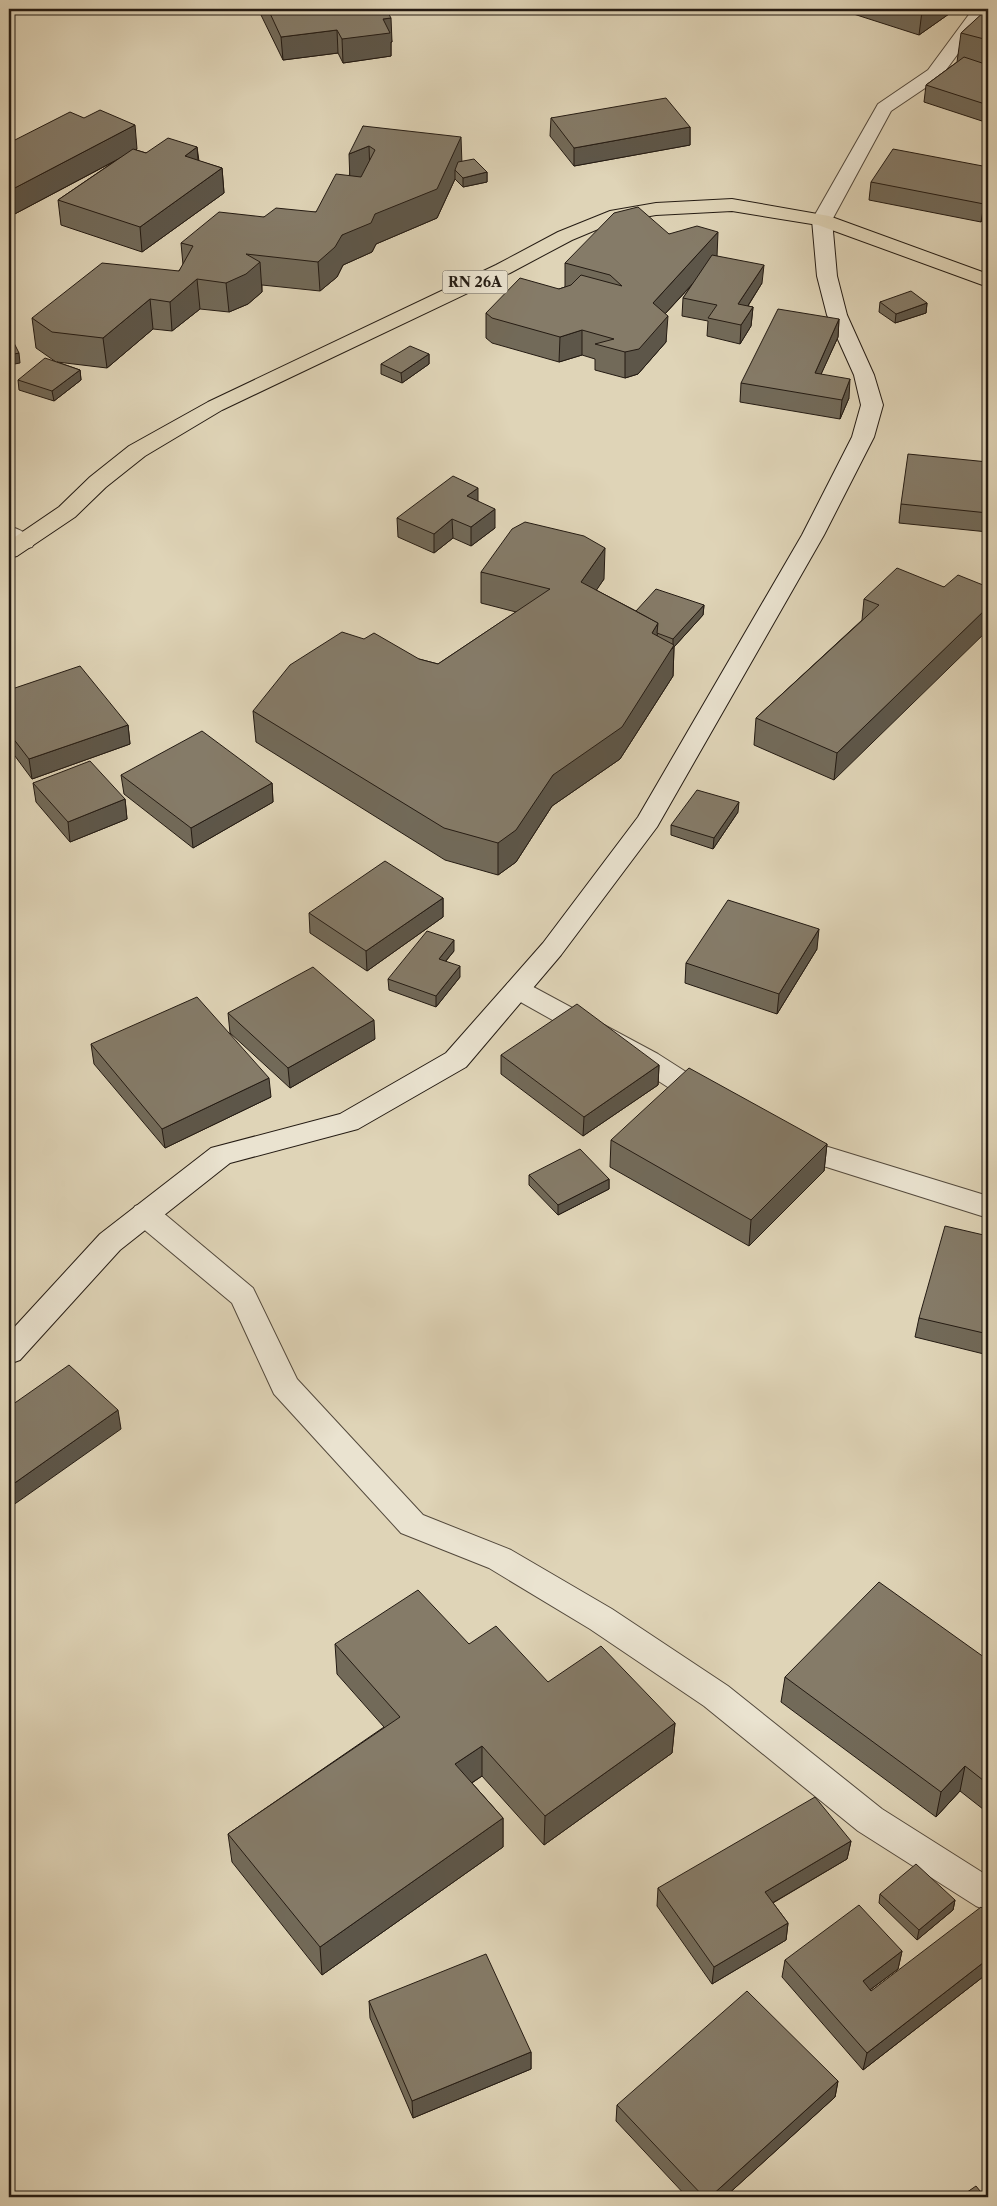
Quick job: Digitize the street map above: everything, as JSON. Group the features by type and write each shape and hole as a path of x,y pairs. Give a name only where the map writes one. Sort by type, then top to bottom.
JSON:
{"main road":[{"name":"RN 26A","path":"14,542 67,512 98,482 137,451 215,406 503,269 565,236 610,217 656,209 732,205 822,220 988,281"}],"street":[{"path":"9,1352 110,1242 221,1155 348,1122 456,1060 552,948 648,821 813,535 863,437 872,405 864,375 837,315 827,276 822,220 884,108 934,74 982,9"},
{"path":"517,989 648,1061 728,1112"},
{"path":"767,1138 988,1208"},
{"path":"145,1214 243,1296 285,1386 412,1524 500,1559 600,1619 716,1696 870,1820 988,1895"}],"building":[{"path":"268,9 386,9 391,18 383,19 390,33 342,39 337,30 281,37"},
{"path":"987,9 988,40 961,33"},
{"path":"964,57 988,65 988,105 926,85"},
{"path":"666,98 690,127 574,148 551,118"},
{"path":"100,110 135,125 9,191 9,143 70,112 84,118"},
{"path":"363,126 461,137 437,189 375,214 371,223 342,235 335,247 318,262 246,254 260,262 246,274 226,283 197,279 170,302 150,299 103,338 52,332 32,318 102,263 179,271 193,246 181,243 219,212 264,217 276,208 316,212 336,174 361,177 375,150 369,146 349,154"},
{"path":"168,138 197,147 185,156 222,168 140,227 58,200 133,149 146,153"},
{"path":"893,149 988,167 988,196 984,204 871,182"},
{"path":"474,159 487,172 463,178 455,170 458,162"},
{"path":"638,207 669,234 697,226 718,232 653,303 668,316 639,349 625,352 595,344 614,339 582,330 560,337 492,318 486,313 520,278 559,289 571,285 581,275 622,286 610,275 565,263 614,213"},
{"path":"712,255 764,265 738,304 753,307 741,325 708,318 717,305 683,298"},
{"path":"911,291 927,303 896,314 880,302"},
{"path":"778,309 839,319 815,373 850,379 842,400 741,383"},
{"path":"12,339 19,353 9,355 9,340"},
{"path":"410,346 429,354 401,373 381,364"},
{"path":"45,358 80,370 52,391 18,380"},
{"path":"908,454 988,462 988,513 901,504"},
{"path":"453,476 478,488 467,496 495,509 471,527 452,519 434,534 397,518"},
{"path":"525,522 584,536 605,548 581,582 658,623 652,633 674,645 622,727 553,775 516,830 498,843 444,828 253,711 290,665 342,632 364,639 374,633 419,659 438,664 550,589 481,572 512,529"},
{"path":"897,568 944,587 958,575 988,587 988,607 837,753 756,718 879,605 864,599"},
{"path":"656,589 704,605 673,639 657,633 658,623 636,611"},
{"path":"80,666 128,725 29,759 9,733 9,690"},
{"path":"202,731 272,783 191,828 121,775"},
{"path":"90,761 125,799 68,822 33,783"},
{"path":"697,790 739,802 714,838 671,825"},
{"path":"385,861 443,898 366,951 309,913"},
{"path":"728,900 819,929 779,994 686,963"},
{"path":"427,931 454,940 439,959 460,966 436,996 388,979"},
{"path":"313,967 374,1020 288,1068 228,1013"},
{"path":"197,997 269,1078 162,1129 91,1044"},
{"path":"577,1004 659,1065 584,1117 501,1055"},
{"path":"689,1068 827,1144 751,1220 611,1140"},
{"path":"580,1149 609,1179 558,1205 529,1175"},
{"path":"945,1226 988,1236 988,1334 919,1318"},
{"path":"69,1365 118,1410 9,1487 9,1407"},
{"path":"879,1582 988,1660 988,1784 965,1766 941,1792 785,1677"},
{"path":"418,1590 469,1644 496,1626 548,1682 601,1646 675,1723 545,1816 482,1746 455,1764 503,1818 320,1947 228,1834 400,1717 335,1644"},
{"path":"815,1797 851,1841 765,1892 788,1923 714,1967 658,1888"},
{"path":"916,1864 955,1900 919,1930 880,1894"},
{"path":"859,1905 902,1951 863,1981 871,1991 981,1907 988,1914 988,1959 867,2053 785,1960"},
{"path":"486,1954 531,2052 412,2101 369,2001"},
{"path":"747,1991 838,2081 710,2197 704,2197 617,2105"},
{"path":"976,2186 985,2197 960,2197"}]}
